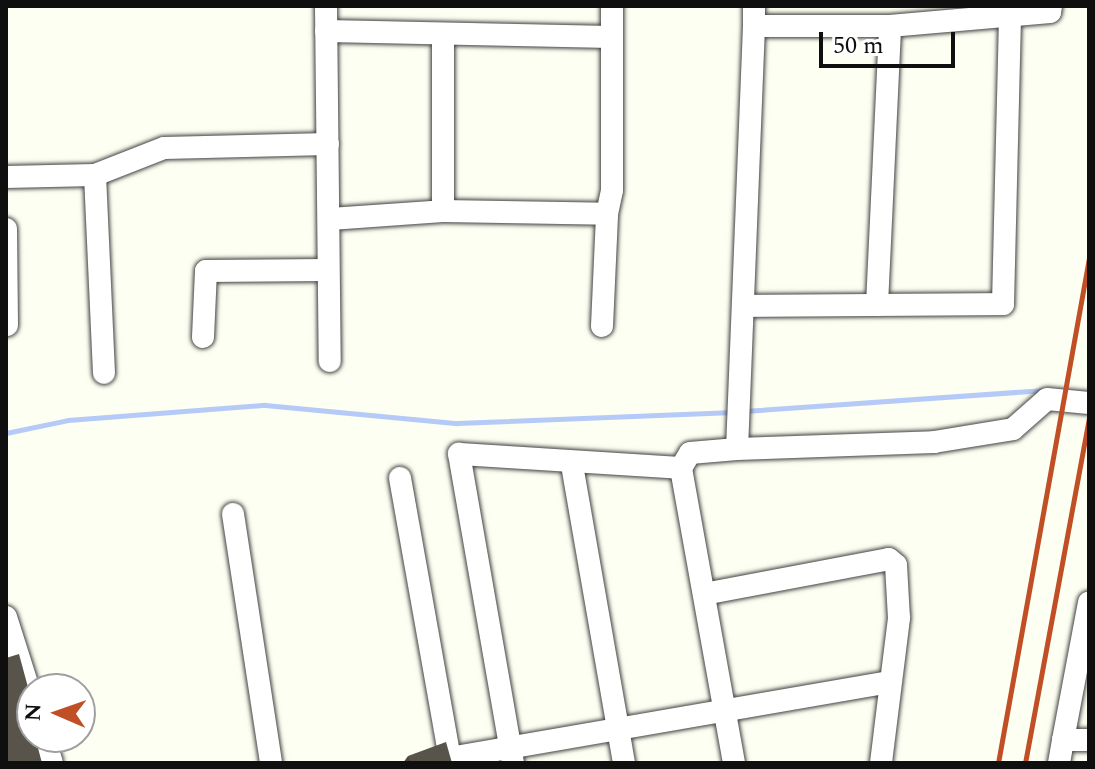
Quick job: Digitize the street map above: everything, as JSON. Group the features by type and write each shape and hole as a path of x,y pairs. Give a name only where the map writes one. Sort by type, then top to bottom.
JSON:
{"street":[{"path":"326,6 330,361"},
{"path":"602,326 607,214 612,190 612,6"},
{"path":"737,449 754,16 890,26 1050,12 1051,6"},
{"path":"743,306 1003,304 1010,16"},
{"path":"877,305 890,26"},
{"path":"326,31 443,37 459,33 612,37"},
{"path":"443,37 443,211"},
{"path":"6,177 95,175 164,148 328,144"},
{"path":"95,175 104,373"},
{"path":"330,219 443,211 607,214"},
{"path":"6,229 7,325"},
{"path":"203,337 206,271 328,270"},
{"path":"734,763 681,468 690,453 934,442 1013,429 1047,399 1089,403"},
{"path":"512,755 459,454 572,465 681,468"},
{"path":"572,465 624,763"},
{"path":"400,478 451,760 512,755 618,731 889,682"},
{"path":"233,514 271,763"},
{"path":"704,594 889,559 896,565 899,618 881,763"},
{"path":"1059,763 1089,602"},
{"path":"6,617 24,673"},
{"path":"1063,740 1089,740"}],"building":[{"path":"19,654 24,673 16,673 16,753 39,753 42,763 6,763 6,658"},
{"path":"446,742 452,763 411,763 408,756"}],"waterway":[{"path":"744,411 1045,390"},
{"path":"6,433 68,420 265,405 457,423 734,412"}],"railway":[{"path":"998,763 1089,258"},
{"path":"1025,763 1089,417"}]}
